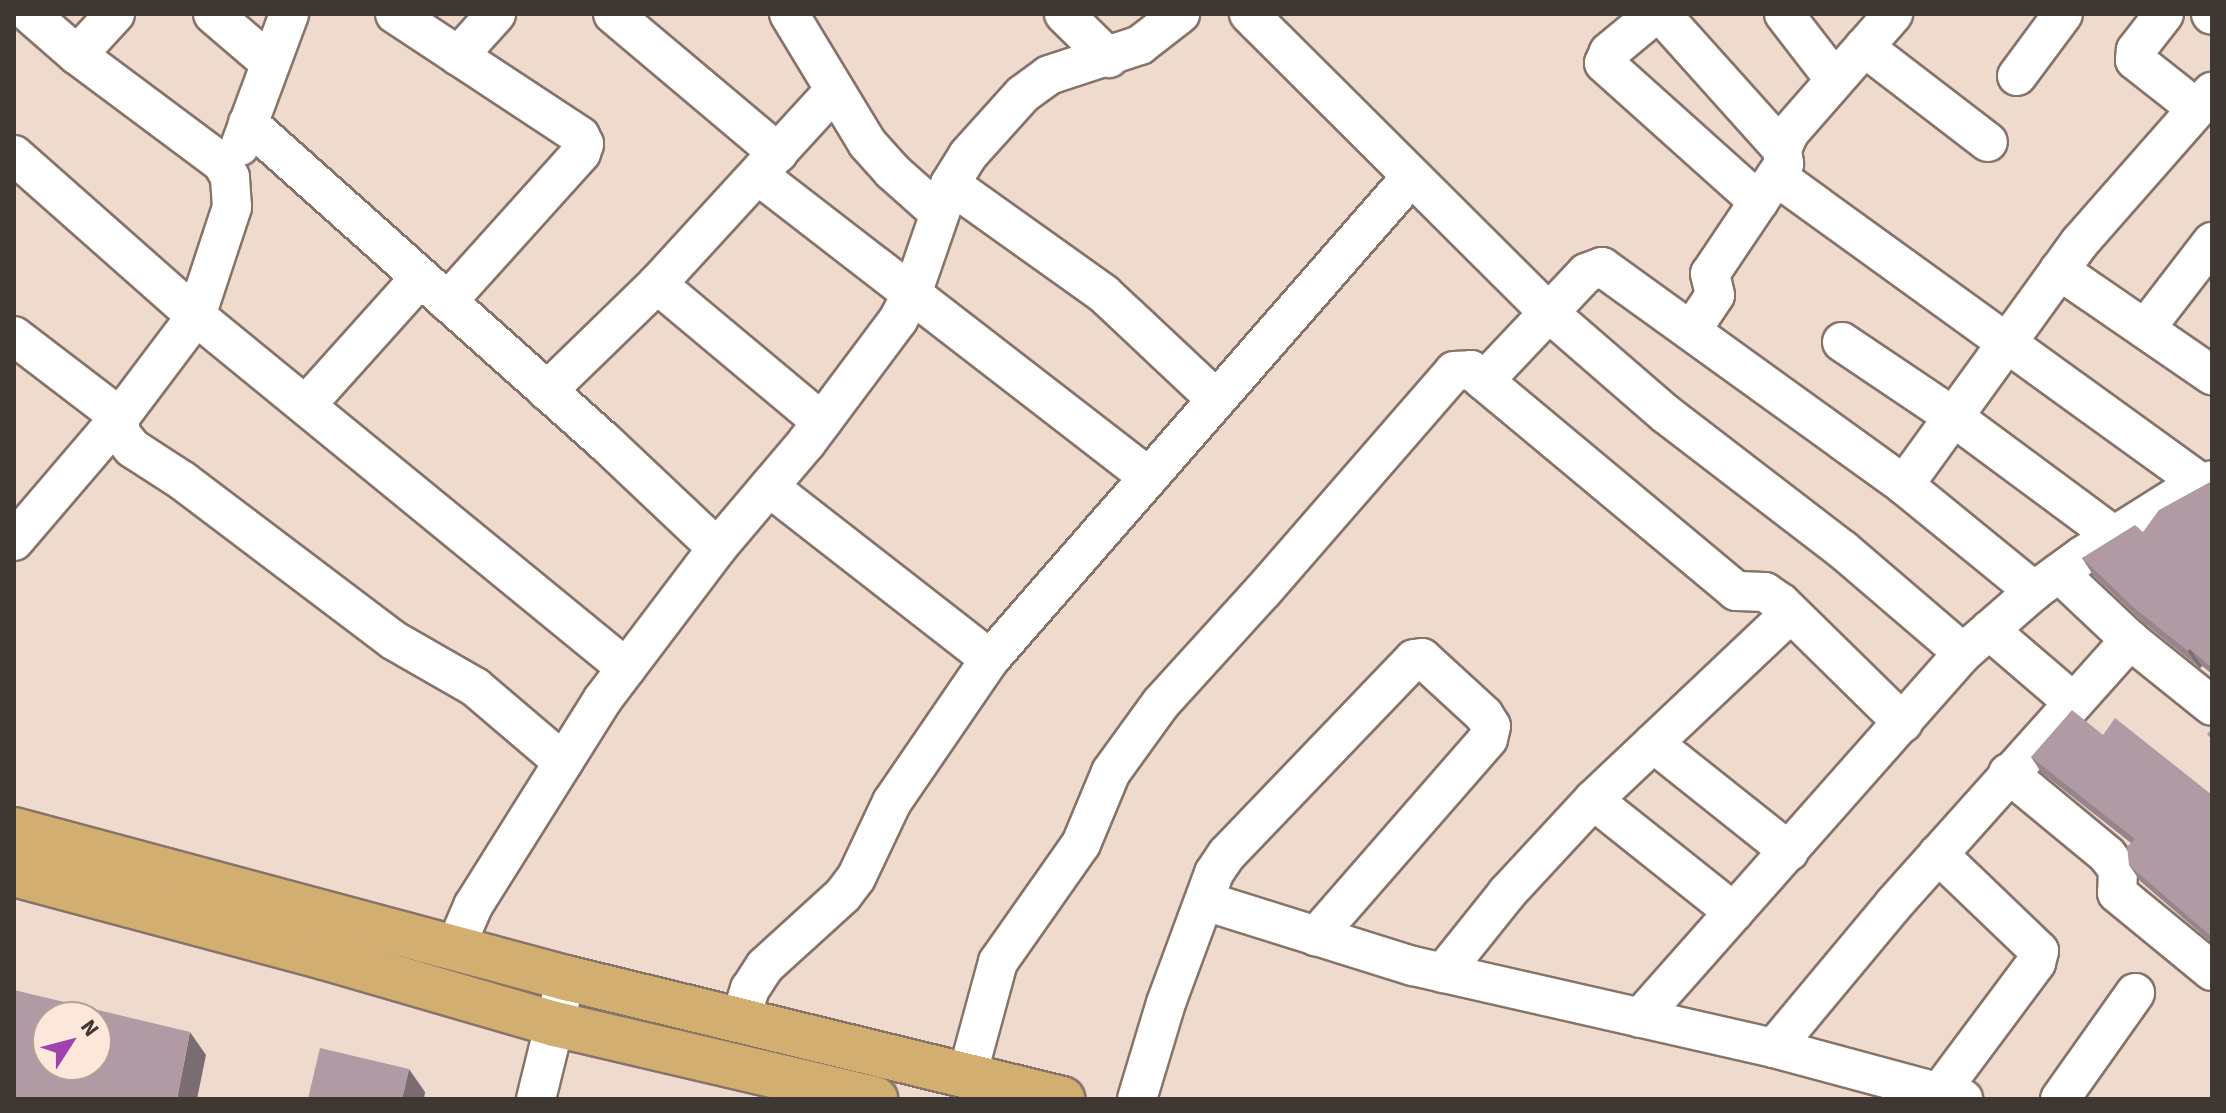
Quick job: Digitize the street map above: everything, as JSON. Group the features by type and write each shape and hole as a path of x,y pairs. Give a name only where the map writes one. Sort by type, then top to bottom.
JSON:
{"main road":[{"path":"14,830 566,978 1062,1099"},
{"path":"14,874 324,957 555,1024 875,1099"}],"street":[{"path":"30,14 77,55 222,163 230,177"},
{"path":"77,55 115,14"},
{"path":"213,14 270,63"},
{"path":"14,541 120,417 196,316 232,207 230,177 289,14"},
{"path":"306,405 581,153 584,144 580,136 395,14"},
{"path":"458,56 496,14"},
{"path":"613,14 768,164 912,294 1149,477"},
{"path":"789,14 867,143 892,171 944,198 1104,294 1216,399"},
{"path":"1064,14 1109,58"},
{"path":"455,948 473,906 626,668 717,548 822,422 898,320 912,294 944,198 968,155 1023,94 1049,75 1109,58 1140,45 1180,14"},
{"path":"1249,14 1548,312 1667,415 1843,550 1976,642 2073,702"},
{"path":"1640,1018 1976,642 2046,582 2113,535 2207,482 2003,344 1772,176 1604,63 1609,52 1658,14 1772,176"},
{"path":"1784,14 1835,80"},
{"path":"1691,331 1715,295 1710,274 1772,176 1789,133 1893,14"},
{"path":"2017,76 2063,14"},
{"path":"1904,485 2059,270 2204,100 2135,60 2136,50 2164,14"},
{"path":"1864,47 1988,142"},
{"path":"547,391 657,284 834,91"},
{"path":"248,123 717,548"},
{"path":"14,155 196,316 626,668"},
{"path":"740,1021 750,989 765,966 843,895 856,878 892,802 990,659 1411,177"},
{"path":"2145,329 2212,242"},
{"path":"1484,381 1586,273 1602,267 1904,485 2130,640 2212,706"},
{"path":"2059,270 2212,375"},
{"path":"657,284 822,422"},
{"path":"14,336 120,417"},
{"path":"1842,342 1952,416 2113,535"},
{"path":"967,1076 998,962 1081,844 1111,772 1161,703 1454,371 1471,370 1711,574 1736,591 1765,592 1791,613 1903,723"},
{"path":"120,417 120,433 132,448 183,481 393,640 475,687 563,762"},
{"path":"769,487 990,659"},
{"path":"1443,973 1507,893 1593,800 1791,613"},
{"path":"1774,1048 2008,773 2130,640"},
{"path":"1137,1099 1166,1003 1214,873 1227,854 1414,659 1422,658 1484,715 1491,726 1488,739 1316,936"},
{"path":"1653,743 1789,851"},
{"path":"2008,773 2107,855 2118,869 2117,893 2212,971"},
{"path":"1593,800 1734,912"},
{"path":"1205,901 1443,973 1774,1048 1951,1096 2036,963 2039,951 1938,854"},
{"path":"536,1099 566,978"},
{"path":"2060,1099 2135,993"}],"building":[{"path":"2212,481 2212,668 2133,607 2082,558 2135,525 2143,532 2159,510"},
{"path":"2072,710 2103,735 2115,718 2212,795 2212,937 2129,865 2127,847 2135,839 2031,757"},
{"path":"14,990 60,1001 32,1001 32,1081 112,1081 112,1013 190,1032 177,1099 14,1099"},
{"path":"320,1048 409,1069 402,1099 308,1099"}]}
